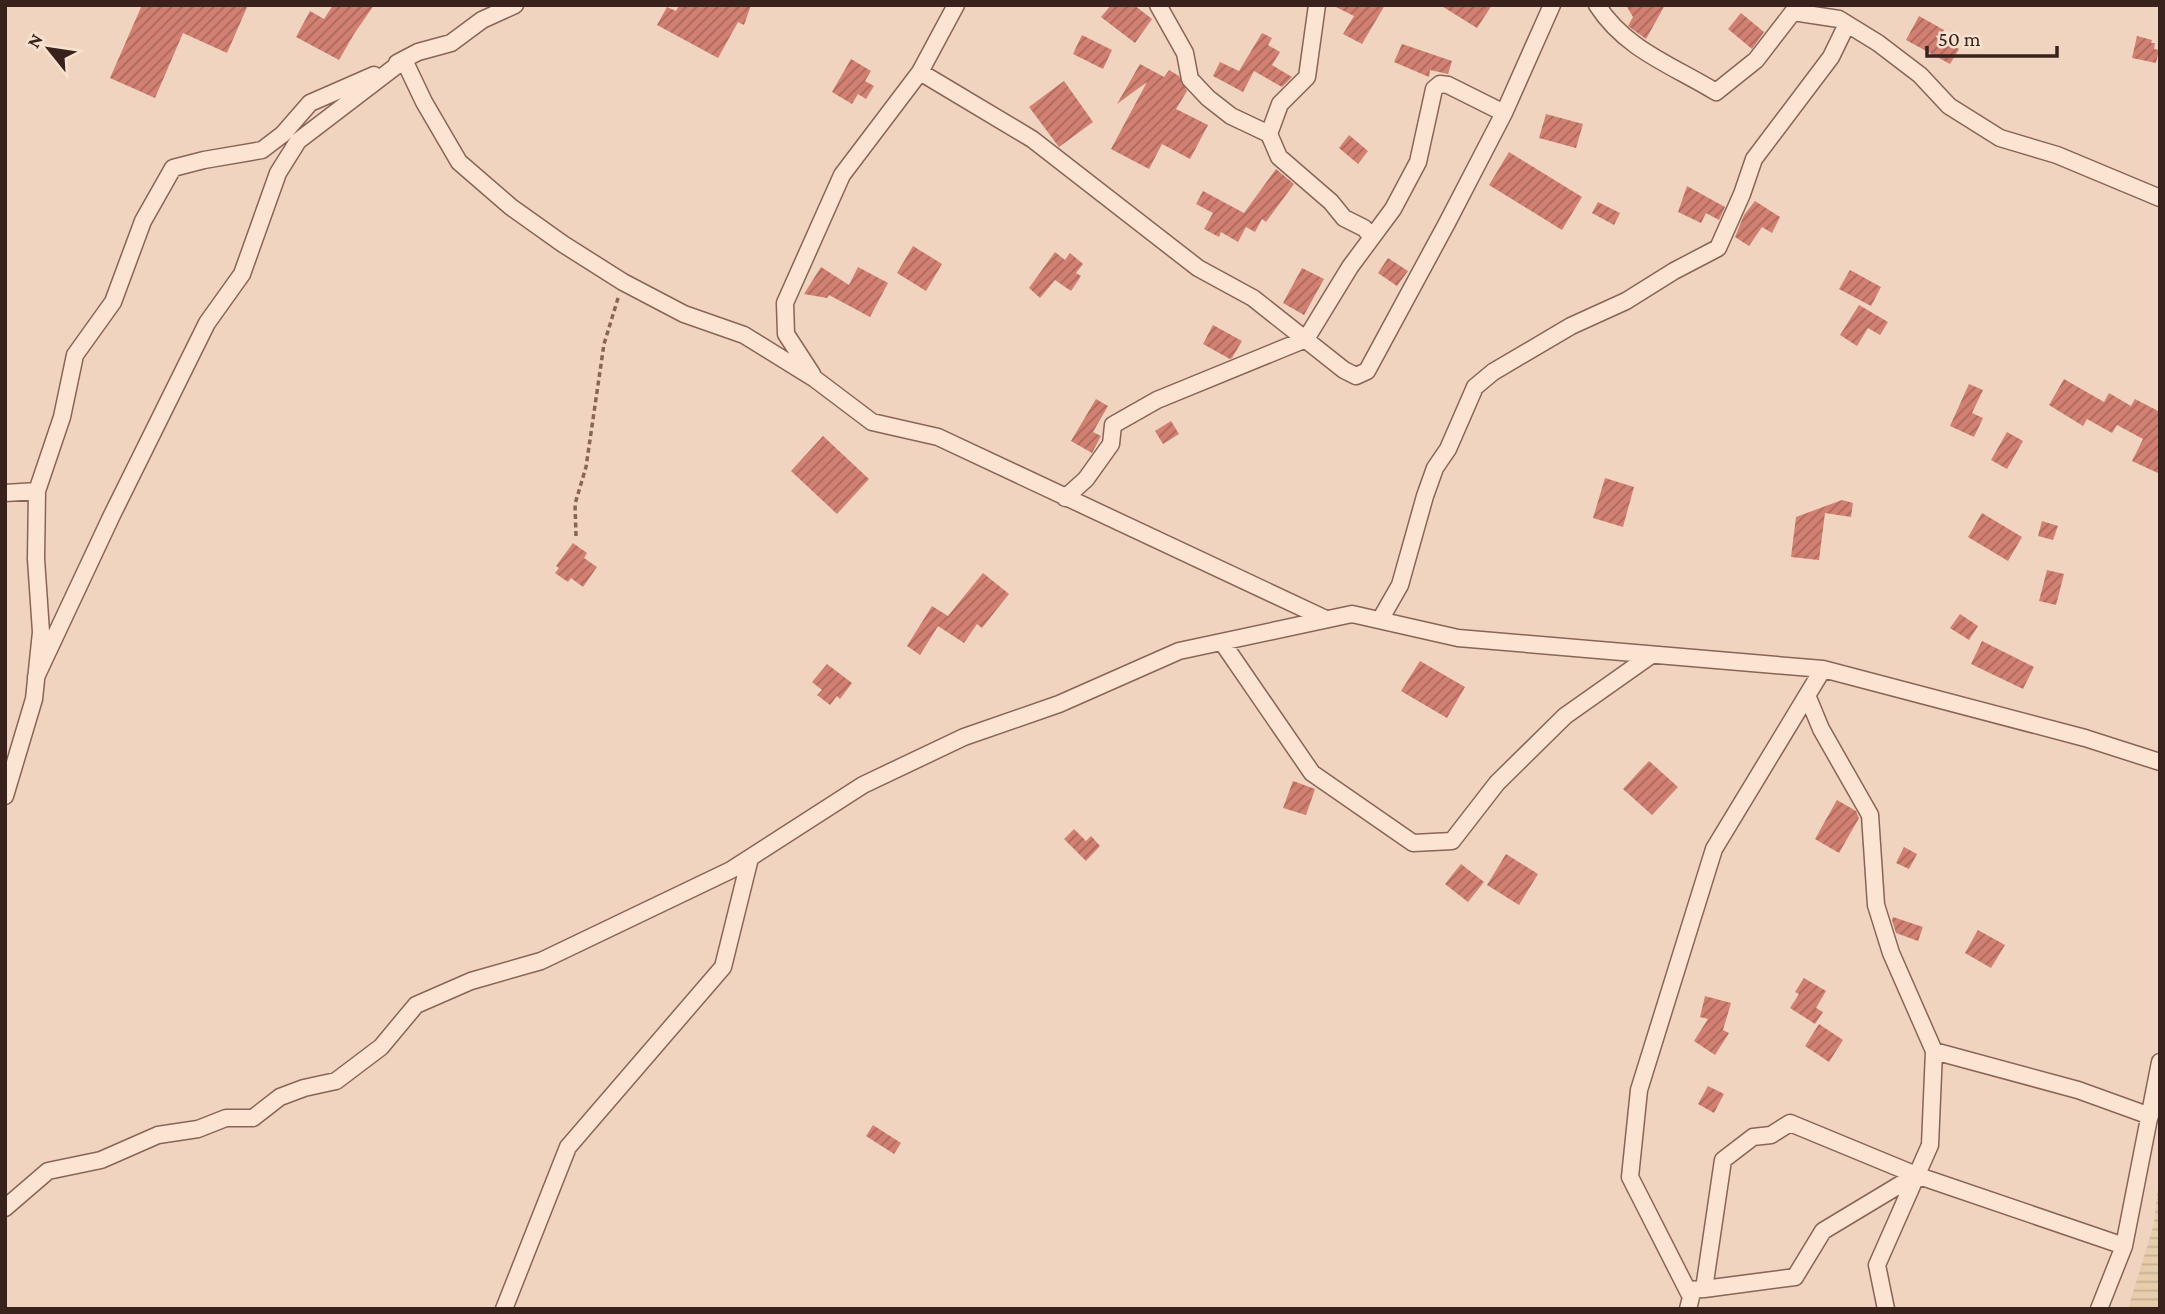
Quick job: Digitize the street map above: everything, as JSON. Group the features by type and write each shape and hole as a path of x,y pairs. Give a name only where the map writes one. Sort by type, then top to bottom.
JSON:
{"street":[{"path":"5,796 34,699 41,632 36,559 37,491 62,417 75,355 113,302 143,221 173,168 262,150 283,134 310,103 426,49 451,43 482,20 516,5"},
{"path":"815,379 786,334 785,303 842,175 920,72 956,5"},
{"path":"1158,5 1185,53 1190,79 1231,116 1269,134 1279,157 1331,202 1344,218 1363,228 1372,237"},
{"path":"1269,134 1280,104 1307,77 1317,5"},
{"path":"920,72 1032,139 1198,268 1253,298 1344,370 1356,376 1367,370 1504,113 1552,5"},
{"path":"1597,5 1606,20 1639,50 1716,92 1756,60 1793,12 1839,19 1878,43 1920,75 1949,107 2000,138 2057,155 2160,198"},
{"path":"1380,620 1400,585 1435,468 1448,449 1475,387 1493,372 1571,326 1626,301 1718,248 1754,159 1831,57 1847,24"},
{"path":"404,60 424,102 459,162 511,206 563,244 623,282 684,314 744,335 815,379 872,422 938,437 1326,619"},
{"path":"36,677 206,323 242,274 278,173 298,141 404,60"},
{"path":"1065,498 1086,479 1111,444 1113,425 1157,400 1306,339 1350,267 1393,209 1418,162 1434,89 1440,84 1448,85 1504,113"},
{"path":"5,493 37,491"},
{"path":"5,1208 48,1171 101,1160 158,1135 198,1129 226,1118 253,1118 280,1097 304,1087 336,1081 381,1048 416,1005 471,981 541,961 731,870 863,785 964,737 1059,704 1179,651 1326,619 1352,614 1458,638 1823,669 2045,727 2160,762"},
{"path":"1222,642 1312,773 1413,843 1452,841 1497,783 1565,716 1650,656"},
{"path":"1696,1289 1630,1177 1639,1090 1714,849 1823,669"},
{"path":"1807,695 1821,729 1870,815 1876,905 1891,953 1934,1051 1930,1145 1877,1265 1886,1309"},
{"path":"503,1309 568,1147 723,967 750,858"},
{"path":"1934,1051 2078,1090 2150,1116"},
{"path":"2099,1309 2124,1246 2160,1062"},
{"path":"1688,1309 1696,1289 1723,1160 1753,1137 1772,1135 1790,1123 1916,1175 2124,1246"},
{"path":"1696,1289 1795,1277 1823,1231 1916,1175"}],"path":[{"path":"576,536 575,504 586,467 604,344 623,282"}],"shaded area":[{"path":"2160,1167 2160,1309 2128,1309 2154,1224"}],"building":[{"path":"142,5 248,5 227,53 183,33 155,98 110,78"},
{"path":"333,5 374,5 339,60 296,37 310,11 324,19"},
{"path":"679,5 751,5 744,25 738,22 718,58 657,25 667,7 676,11"},
{"path":"1111,5 1134,5 1152,19 1135,43 1101,17"},
{"path":"1332,5 1385,5 1362,44 1343,34 1354,16"},
{"path":"1440,5 1492,5 1477,28"},
{"path":"1626,5 1665,5 1646,39 1628,26 1633,17"},
{"path":"1741,13 1764,32 1752,49 1728,29"},
{"path":"1919,16 1944,30 1939,39 1959,49 1950,64 1906,40"},
{"path":"1262,33 1272,38 1268,45 1280,52 1272,65 1292,77 1282,87 1254,71 1243,92 1213,76 1220,62 1239,71"},
{"path":"1082,35 1112,50 1103,69 1073,54"},
{"path":"2137,36 2155,43 2154,49 2159,50 2156,63 2132,58"},
{"path":"1402,44 1452,61 1448,74 1430,70 1429,77 1394,62"},
{"path":"851,59 871,71 865,81 874,86 866,99 858,94 852,104 832,92"},
{"path":"1140,64 1164,77 1169,70 1179,76 1187,91 1176,109 1208,125 1190,159 1162,144 1149,169 1111,149 1147,82 1117,104"},
{"path":"1064,81 1093,122 1059,147 1029,107"},
{"path":"1546,114 1583,124 1576,148 1539,138"},
{"path":"1349,135 1368,151 1358,164 1339,148"},
{"path":"1509,152 1582,197 1562,230 1489,185"},
{"path":"1276,169 1294,184 1266,222 1262,219 1255,232 1246,227 1238,242 1221,232 1219,237 1204,229 1213,213 1196,204 1203,191 1244,213"},
{"path":"1687,186 1725,207 1719,220 1706,213 1701,223 1678,212"},
{"path":"1755,201 1780,217 1772,233 1762,227 1749,246 1735,237 1744,215"},
{"path":"1598,202 1620,213 1614,225 1592,213"},
{"path":"913,246 942,264 926,291 897,273"},
{"path":"1055,252 1065,260 1070,253 1083,264 1076,273 1081,276 1071,291 1055,280 1040,298 1029,288"},
{"path":"1388,258 1408,271 1397,286 1378,273"},
{"path":"821,267 849,285 858,267 888,283 870,317 829,295 827,298 804,294"},
{"path":"1302,268 1324,279 1304,315 1283,303"},
{"path":"1850,270 1881,287 1871,306 1839,289"},
{"path":"1859,305 1888,322 1880,335 1868,328 1857,346 1840,335"},
{"path":"1213,325 1242,341 1232,358 1203,344"},
{"path":"2064,379 2104,402 2109,393 2131,406 2135,399 2160,412 2160,474 2132,461 2143,439 2117,425 2112,433 2087,419 2083,426 2049,405"},
{"path":"1969,384 1983,390 1972,413 1983,418 1974,437 1950,426"},
{"path":"1096,399 1108,406 1093,432 1101,436 1092,453 1071,441"},
{"path":"1171,421 1179,434 1163,444 1155,431"},
{"path":"2007,432 2023,441 2007,469 1991,460"},
{"path":"823,436 869,479 837,514 791,471"},
{"path":"1605,478 1634,487 1623,527 1593,518"},
{"path":"1842,500 1853,503 1851,517 1825,513 1819,560 1791,557 1796,517"},
{"path":"1982,513 2022,537 2008,561 1968,537"},
{"path":"2042,521 2058,526 2053,540 2038,536"},
{"path":"573,543 587,553 584,558 597,567 583,587 571,578 568,582 555,573 559,568 556,566"},
{"path":"2047,570 2064,574 2056,605 2039,601"},
{"path":"983,573 1009,594 982,628 977,624 964,643 938,626 920,655 907,646 932,606 948,616"},
{"path":"1960,614 1978,626 1969,640 1950,628"},
{"path":"1982,641 2034,667 2023,689 1971,664"},
{"path":"1420,661 1465,687 1447,718 1401,691"},
{"path":"827,664 852,683 840,699 837,696 830,705 817,695 822,690 812,682"},
{"path":"1649,761 1678,787 1652,815 1623,789"},
{"path":"1293,781 1315,789 1306,815 1283,808"},
{"path":"1837,800 1856,811 1859,818 1839,853 1815,839"},
{"path":"1074,829 1086,841 1091,836 1100,846 1086,861 1064,839"},
{"path":"1904,847 1917,854 1909,869 1896,863"},
{"path":"1506,854 1538,874 1519,905 1487,885"},
{"path":"1461,864 1484,882 1468,902 1445,884"},
{"path":"1893,917 1923,927 1918,941 1896,933"},
{"path":"1978,930 2005,945 1991,968 1965,953"},
{"path":"1804,978 1826,991 1816,1008 1823,1012 1815,1024 1790,1008 1799,994 1795,992"},
{"path":"1705,996 1731,1003 1723,1030 1729,1033 1715,1055 1694,1041 1708,1019 1700,1017"},
{"path":"1819,1024 1843,1040 1829,1062 1805,1046"},
{"path":"1708,1086 1724,1094 1714,1113 1698,1104"},
{"path":"873,1125 901,1143 894,1154 866,1136"}]}
